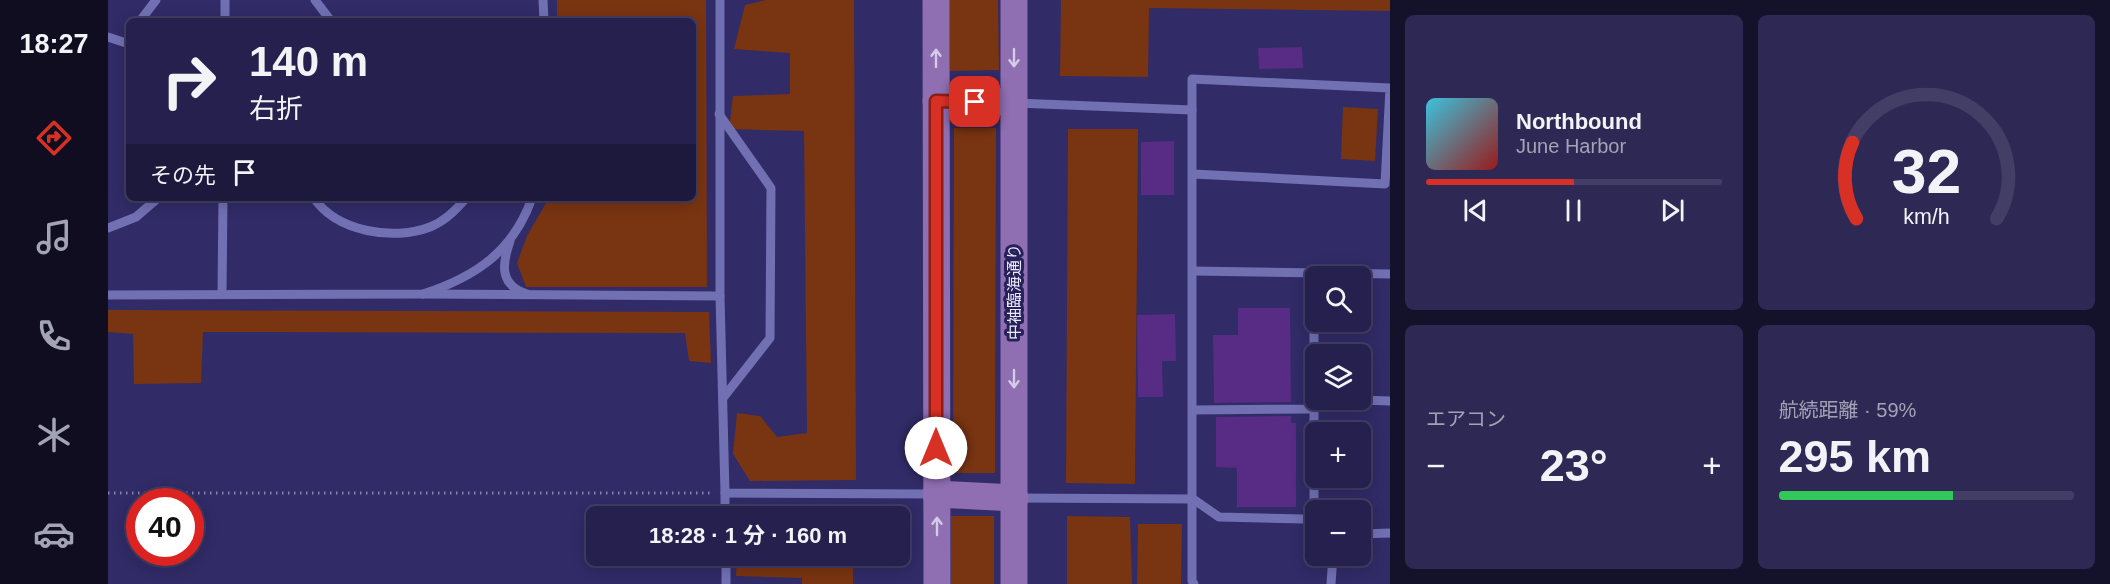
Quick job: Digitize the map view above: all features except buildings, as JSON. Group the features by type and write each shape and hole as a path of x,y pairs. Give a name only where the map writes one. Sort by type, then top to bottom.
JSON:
{"street":[{"path":"936,0 937,584"},
{"name":"中袖臨海通り","path":"1014,0 1014,584"},
{"path":"936,101 1014,102"},
{"path":"936,494 1014,498"}],"lane":[{"path":"142,18 156,0"},
{"path":"225,0 225,18"},
{"path":"315,0 329,18"},
{"path":"543,0 544,18"},
{"path":"720,0 718,114 725,506"},
{"path":"108,37 126,41"},
{"path":"1192,174 1385,184 1390,88 1192,79 1192,174 1193,271 1193,499 1194,584"},
{"path":"1014,102 1192,110"},
{"path":"718,114 771,188 770,339 723,398"},
{"path":"108,228 136,217 155,201"},
{"path":"222,293 223,201"},
{"path":"316,201 348,225 381,235 430,227 458,208 464,201"},
{"path":"423,294 453,284 481,269 512,237 525,217 531,201"},
{"path":"512,237 503,270 507,283 517,291 535,296"},
{"path":"1193,271 1305,273"},
{"path":"1371,274 1390,274"},
{"path":"108,295 222,293 720,296"},
{"path":"1371,400 1390,401"},
{"path":"1193,410 1305,409"},
{"path":"1314,410 1315,500"},
{"path":"725,493 936,494"},
{"path":"1014,498 1193,499 1219,517 1305,520"},
{"path":"1371,534 1390,533"},
{"path":"726,566 726,584"},
{"path":"1331,584 1332,566"}],"path":[{"path":"108,494 725,493"}],"shaded area":[{"path":"557,0 706,0 707,287 526,287 517,263 527,236 547,201 696,201 696,18 557,18"},
{"path":"766,0 854,0 856,480 750,481 733,454 737,413 760,416 777,437 807,433 804,131 729,129 733,96 790,94 790,53 734,49 745,5"},
{"path":"949,0 998,0 999,70 950,71"},
{"path":"1061,0 1390,0 1390,11 1149,8 1148,77 1060,76"},
{"path":"1343,107 1378,109 1375,161 1341,159"},
{"path":"954,128 996,128 995,473 953,473"},
{"path":"1068,129 1138,129 1135,484 1066,483"},
{"path":"108,310 709,312 711,363 689,361 685,333 203,332 201,383 134,384 133,334 108,332"},
{"path":"951,516 994,516 994,584 951,584"},
{"path":"1067,516 1130,517 1132,584 1067,584"},
{"path":"1138,524 1182,524 1181,584 1137,584"},
{"path":"736,566 853,566 853,584 802,584 802,578 736,576"}],"route":[{"path":"936,448 936,101 975,102"}]}
